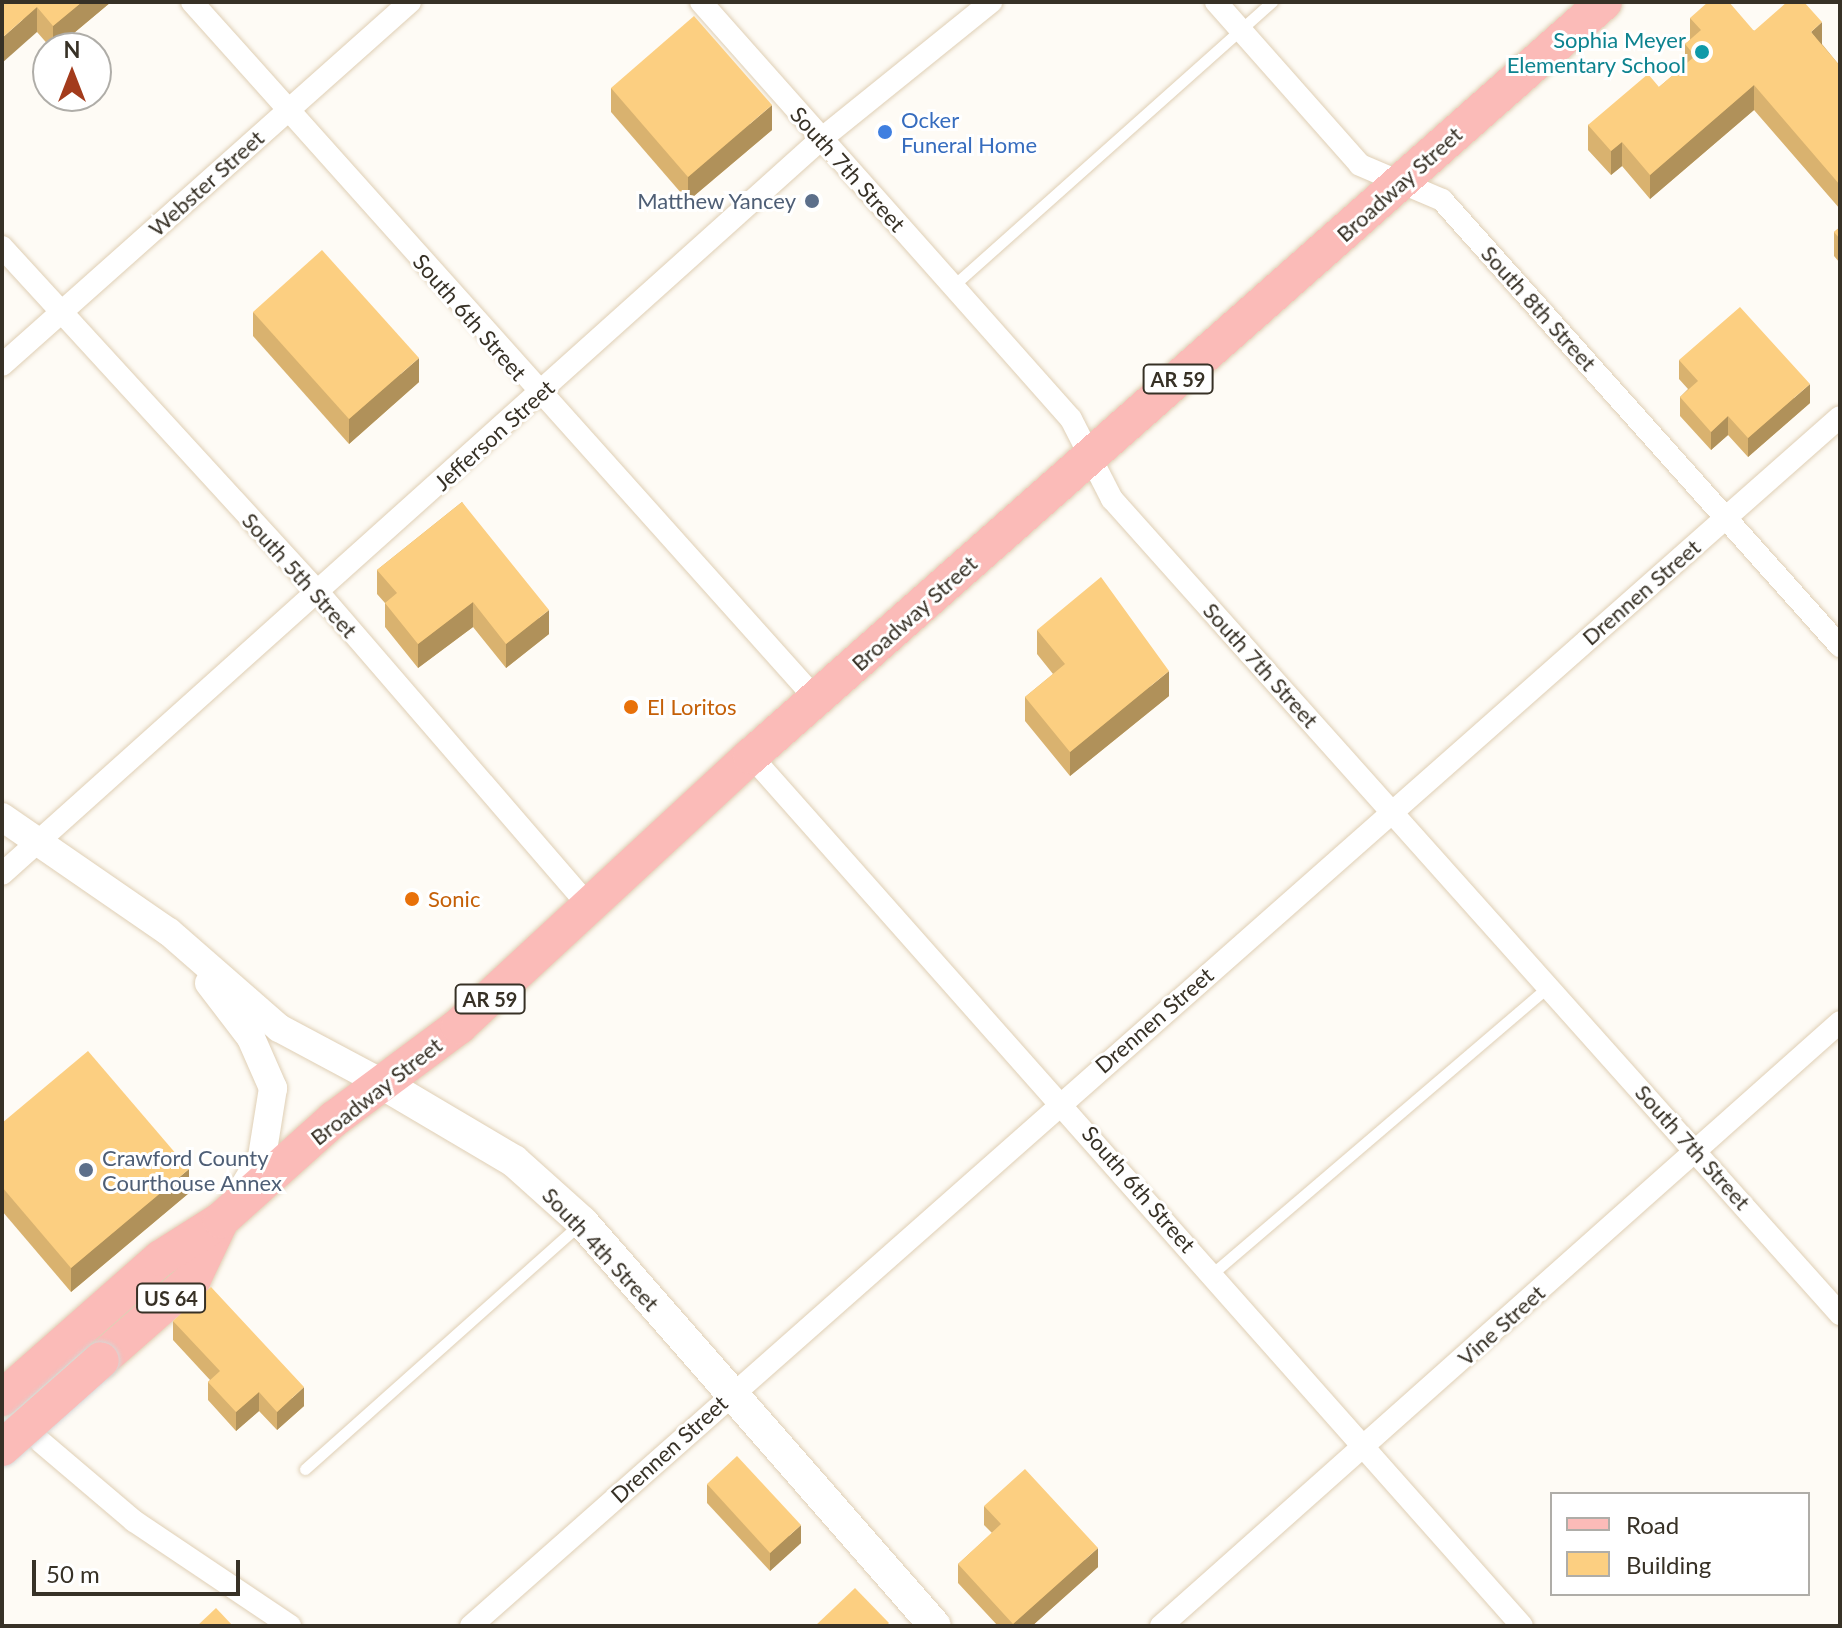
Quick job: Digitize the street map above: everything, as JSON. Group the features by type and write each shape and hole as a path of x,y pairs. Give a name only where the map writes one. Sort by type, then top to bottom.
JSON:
{"main road":[{"name":"Broadway Street","path":"2,1398 161,1258 224,1218 382,1083 459,1026 591,908 751,756 1604,2"},
{"name":"South 4th Street","path":"382,1083 514,1161 582,1222 935,1626"},
{"name":"Broadway Street","path":"2,1448 193,1279 224,1218"}],"street":[{"name":"South 6th Street","path":"192,2 539,396 816,699"},
{"name":"Webster Street","path":"2,365 410,2"},
{"name":"South 7th Street","path":"701,2 820,140 954,285 1071,419 1112,499 1840,1314"},
{"name":"Jefferson Street","path":"2,874 31,844 539,396 820,140 991,2"},
{"name":"South 8th Street","path":"1216,2 1360,165 1442,200 1840,646"},
{"name":"South 5th Street","path":"2,247 59,314 317,591 591,908"},
{"name":"Drennen Street","path":"471,1626 1840,417"},
{"name":"South 6th Street","path":"751,756 1063,1101 1522,1626"},
{"name":"South 4th Street","path":"2,817 31,844 169,932 279,1028 382,1083"},
{"path":"169,932 251,1038 273,1088 262,1157 224,1218"},
{"name":"Vine Street","path":"1161,1626 1840,1022"},
{"path":"41,1442 134,1521 290,1626"}],"lane":[{"path":"954,285 1272,2"},
{"path":"1213,1273 1549,986"},
{"path":"305,1469 582,1222"}],"building":[{"path":"2,2 82,2 53,26 37,7 2,38"},
{"path":"1708,2 1729,2 1754,31 1787,2 1804,2 1822,22 1811,32 1840,66 1840,185 1754,85 1650,175 1622,142 1611,151 1588,125 1648,74 1659,87 1695,56 1685,44 1701,30 1690,18"},
{"path":"694,16 772,105 688,177 611,88"},
{"path":"322,250 419,358 349,419 253,312"},
{"path":"1740,307 1810,384 1748,438 1728,416 1711,432 1680,397 1698,381 1679,360"},
{"path":"462,502 549,610 506,644 473,602 418,644 385,603 397,593 377,570"},
{"path":"1101,577 1169,671 1070,752 1025,697 1065,664 1037,630"},
{"name":"Crawford County Courthouse Annex","path":"88,1051 189,1169 71,1268 2,1187 2,1123"},
{"path":"211,1287 304,1387 277,1412 259,1392 236,1412 208,1382 220,1371 173,1321"},
{"path":"737,1456 801,1525 770,1553 707,1484"},
{"path":"1025,1469 1098,1548 1013,1624 958,1564 1001,1524 984,1506"},
{"path":"855,1588 889,1623 886,1626 815,1626"},
{"path":"216,1608 233,1626 197,1626"}],"place":[{"name":"Sophia Meyer Elementary School","path":"1702,52"},
{"name":"Ocker Funeral Home","path":"885,132"},
{"name":"Matthew Yancey","path":"812,201"},
{"name":"El Loritos","path":"631,707"},
{"name":"Sonic","path":"412,899"},
{"name":"Crawford County Courthouse Annex","path":"86,1170"}]}
